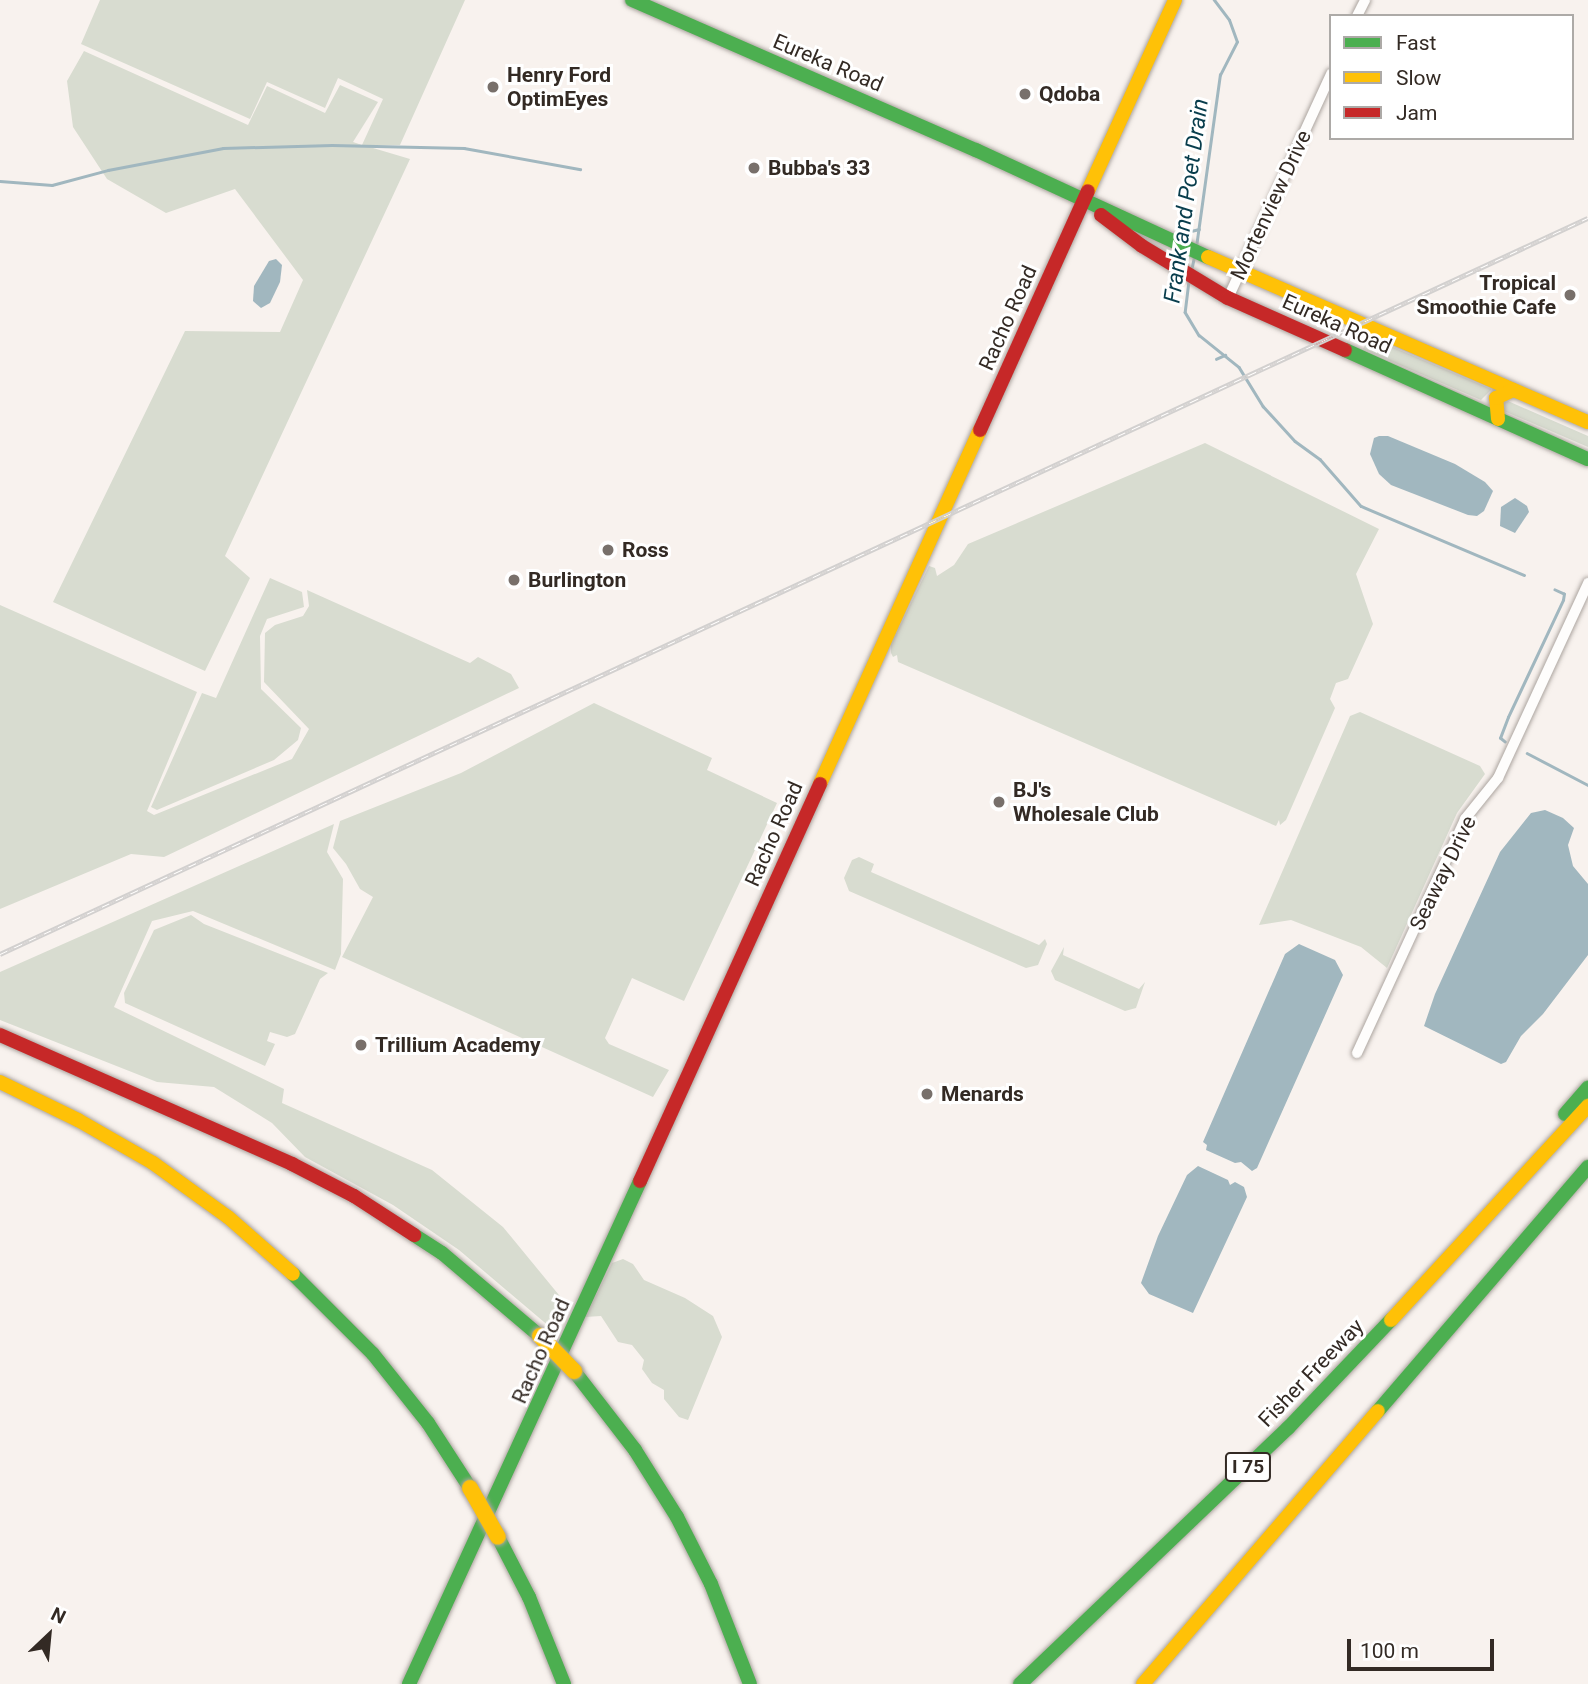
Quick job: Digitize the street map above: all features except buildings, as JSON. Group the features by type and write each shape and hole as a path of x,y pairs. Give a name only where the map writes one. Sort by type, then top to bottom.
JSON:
{"main road":[{"name":"Eureka Road","path":"632,0 976,150 1083,202 1178,242 1240,272 1588,422"},
{"name":"Racho Road","path":"409,1684 510,1468 1175,0"},
{"name":"Eureka Road","path":"1083,202 1171,264 1228,298 1588,459"},
{"path":"1498,419 1496,398 1513,390"},
{"path":"0,1035 292,1164 354,1196 442,1253 540,1336 575,1371 635,1450 677,1517 711,1584 750,1684"},
{"path":"0,1082 78,1120 153,1163 219,1210 271,1252 373,1354 428,1423 470,1488 529,1597 564,1684"},
{"path":"1507,1197 1555,1125 1588,1088"},
{"name":"Fisher Freeway","path":"1020,1684 1288,1428 1507,1197 1588,1107"},
{"path":"1143,1684 1588,1167"},
{"path":"1527,1239 1588,1183"}],"street":[{"name":"Mortenview Drive","path":"1228,298 1329,78"},
{"name":"Seaway Drive","path":"1357,1053 1465,819 1498,778 1588,583"}],"shaded area":[{"path":"100,0 465,0 400,145 363,145 410,159 225,556 250,578 205,671 53,602 185,331 280,332 303,280 235,189 166,213 107,179 73,127 67,81 84,51 248,125 267,86 325,113 340,85 378,102 353,142 362,145 383,99 338,78 325,108 267,82 250,119 81,44"},
{"path":"1369,337 1491,390 1481,400 1363,349"},
{"path":"1508,401 1588,436 1588,447 1504,411 1503,403"},
{"path":"1205,443 1379,529 1356,574 1373,624 1348,679 1336,683 1330,699 1335,708 1286,820 1280,825 1279,820 1276,826 898,662 897,655 893,657 891,653 891,644 929,566 935,568 937,576 954,565 968,544"},
{"path":"270,578 302,592 304,607 267,619 260,636 261,689 301,728 298,740 274,760 157,810 151,807 202,693 216,698"},
{"path":"307,590 470,663 478,657 511,674 519,688 164,857 131,854 0,909 0,605 197,692 147,811 154,815 292,759 309,729 264,682 265,633 275,625 303,616 309,606"},
{"path":"594,703 712,758 707,770 777,803 684,1001 632,978 605,1038 609,1044 669,1070 653,1097 342,957 373,897 360,889 333,848 340,821 461,773"},
{"path":"1360,712 1480,766 1485,774 1457,813 1387,968 1361,947 1291,920 1259,925 1350,716"},
{"path":"334,824 327,852 343,879 341,954 335,970 193,911 152,921 114,1007 284,1089 282,1103 432,1170 503,1227 568,1306 557,1333 459,1250 393,1205 305,1157 272,1123 214,1087 157,1082 0,1020 0,972"},
{"path":"859,857 874,864 871,872 1039,945 1045,939 1047,944 1038,965 1026,968 849,891 844,878 852,860"},
{"path":"191,915 204,924 328,973 320,979 295,1034 287,1037 270,1032 267,1041 275,1044 265,1066 125,1003 124,993 154,930"},
{"path":"1064,947 1063,955 1139,989 1145,982 1136,1008 1125,1011 1055,980 1051,971"},
{"path":"623,1259 633,1264 644,1280 685,1298 713,1316 722,1337 688,1420 679,1417 664,1399 664,1390 652,1383 642,1369 644,1360 632,1345 618,1342 601,1316 585,1317 612,1263"}],"water":[{"path":"276,259 282,265 280,282 270,303 261,308 253,301 254,286 269,261"},
{"path":"1388,436 1455,464 1485,482 1493,491 1484,511 1477,516 1468,515 1391,485 1379,474 1370,454 1374,438"},
{"path":"1515,498 1527,506 1529,512 1515,533 1500,526 1501,507"},
{"path":"1545,810 1563,818 1574,828 1568,845 1573,866 1588,884 1588,955 1543,1014 1521,1036 1506,1062 1501,1064 1424,1026 1435,994 1500,852 1531,813"},
{"path":"1299,944 1335,960 1343,975 1257,1168 1252,1171 1241,1162 1235,1163 1206,1150 1207,1145 1203,1142 1285,954"},
{"path":"1198,1166 1228,1180 1230,1185 1235,1182 1244,1187 1247,1197 1193,1313 1149,1294 1141,1283 1158,1236 1187,1175"}],"waterway":[{"name":"Frank and Poet Drain","path":"1196,247 1220,75 1237,42 1229,20 1214,0"},
{"path":"0,181 52,185 108,170 223,148 332,145 464,148 580,169"},
{"name":"Frank and Poet Drain","path":"1191,231 1199,229"},
{"name":"Frank and Poet Drain","path":"1191,271 1194,257"},
{"name":"Frank and Poet Drain","path":"1189,281 1185,312 1199,335 1239,367 1263,406 1295,441 1320,459 1361,506 1524,575"},
{"path":"1216,359 1225,355"},
{"name":"Frank and Poet Drain","path":"1505,742 1500,738 1508,717 1563,600 1564,594 1555,590"},
{"name":"Frank and Poet Drain","path":"1527,753 1588,785"}],"railway":[{"path":"0,954 1588,218"}],"traffic: fast":[{"path":"632,0 976,150 1208,257"},
{"path":"1345,350 1588,459"},
{"path":"1565,1114 1588,1088"},
{"path":"1378,1411 1588,1167"},
{"path":"409,1684 640,1181"},
{"path":"414,1235 442,1253 540,1336"},
{"path":"293,1274 373,1354 428,1423 470,1488"},
{"path":"1020,1684 1288,1428 1391,1320"},
{"path":"574,1371 635,1450 677,1517 711,1584 750,1684"},
{"path":"498,1537 529,1597 564,1684"}],"traffic: slow":[{"path":"1088,191 1175,0"},
{"path":"1208,257 1588,422"},
{"path":"1498,419 1496,398 1513,390"},
{"path":"820,784 980,430"},
{"path":"0,1082 78,1120 153,1163 228,1217 293,1274"},
{"path":"1391,1320 1588,1106"},
{"path":"540,1336 574,1371"},
{"path":"1143,1684 1378,1411"},
{"path":"470,1488 498,1537"}],"traffic: jam":[{"path":"980,430 1088,191"},
{"path":"1101,215 1142,246 1228,298 1345,350"},
{"path":"640,1181 820,784"},
{"path":"0,1035 292,1164 354,1196 414,1235"}],"place":[{"name":"Henry Ford OptimEyes","path":"493,87"},
{"name":"Qdoba","path":"1025,94"},
{"name":"Bubba's 33","path":"754,168"},
{"name":"Tropical Smoothie Cafe","path":"1570,295"},
{"name":"Ross","path":"608,550"},
{"name":"Burlington","path":"514,580"},
{"name":"BJ's Wholesale Club","path":"999,802"},
{"name":"Trillium Academy","path":"361,1045"},
{"name":"Menards","path":"927,1094"}]}
